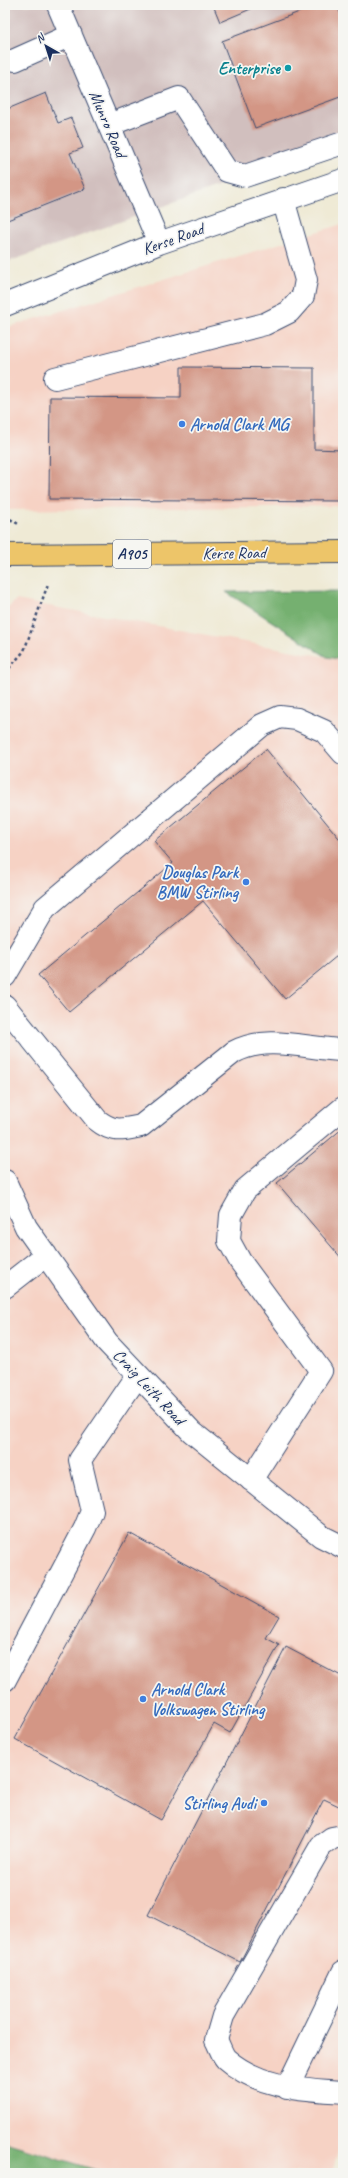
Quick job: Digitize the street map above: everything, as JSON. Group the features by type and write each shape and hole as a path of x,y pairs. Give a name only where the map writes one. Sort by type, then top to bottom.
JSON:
{"main road":[{"name":"Kerse Road","path":"5,555 343,552"}],"street":[{"name":"Munro Road","path":"58,5 159,243"},
{"path":"15,60 71,34"},
{"path":"109,125 179,98 227,171 245,176 343,144"},
{"name":"Kerse Road","path":"5,306 159,243 283,199 343,180"},
{"path":"55,378 265,324 289,312 302,296 306,280 283,199"},
{"path":"5,976 45,908 262,725 280,717 297,719 324,731 343,753"},
{"path":"5,1006 97,1120 107,1128 122,1130 141,1126 234,1052 244,1047 262,1043 283,1043 343,1050"},
{"path":"251,1480 321,1371 240,1261 229,1241 231,1215 245,1190 343,1108"},
{"name":"Craig Leith Road","path":"5,1181 26,1227 107,1342 138,1376 192,1432 321,1536 343,1548"},
{"path":"5,1287 46,1255"},
{"path":"5,1680 85,1528 92,1511 80,1460 138,1376"},
{"path":"343,1836 332,1838 321,1846 223,2016 216,2040 225,2058 254,2077 287,2088 343,2092"},
{"path":"287,2088 343,1972"}],"shaded area":[{"path":"5,5 343,5 343,142 5,263"},
{"path":"343,224 343,506 5,510 5,328"},
{"path":"16,600 343,660 343,2134 332,2173 106,2173 5,2142 5,611"}],"green space":[{"path":"343,591 343,660 327,657 226,592"},
{"path":"5,2142 106,2173 5,2173"}],"building":[{"path":"213,5 260,5 220,22"},
{"name":"Enterprise","path":"318,5 337,5 343,20 343,96 255,128 222,41"},
{"path":"46,93 58,123 71,118 83,148 70,153 85,189 5,221 5,110"},
{"name":"Arnold Clark MG","path":"181,367 314,368 314,449 341,450 341,501 49,499 50,397 181,398"},
{"name":"Douglas Park BMW Stirling","path":"266,749 343,843 343,951 285,999 203,901 69,1012 38,975 173,863 154,841"},
{"path":"343,1128 343,1260 277,1183"},
{"name":"Arnold Clark Volkswagen Stirling","path":"129,1533 279,1616 266,1638 279,1645 230,1733 214,1724 161,1820 15,1739"},
{"name":"Stirling Audi","path":"286,1647 343,1677 343,1808 324,1799 240,1962 148,1915"}],"place":[{"name":"Enterprise","path":"288,68"},
{"name":"Arnold Clark MG","path":"182,424"},
{"name":"Douglas Park BMW Stirling","path":"246,882"},
{"name":"Arnold Clark Volkswagen Stirling","path":"143,1699"},
{"name":"Stirling Audi","path":"264,1803"}]}
